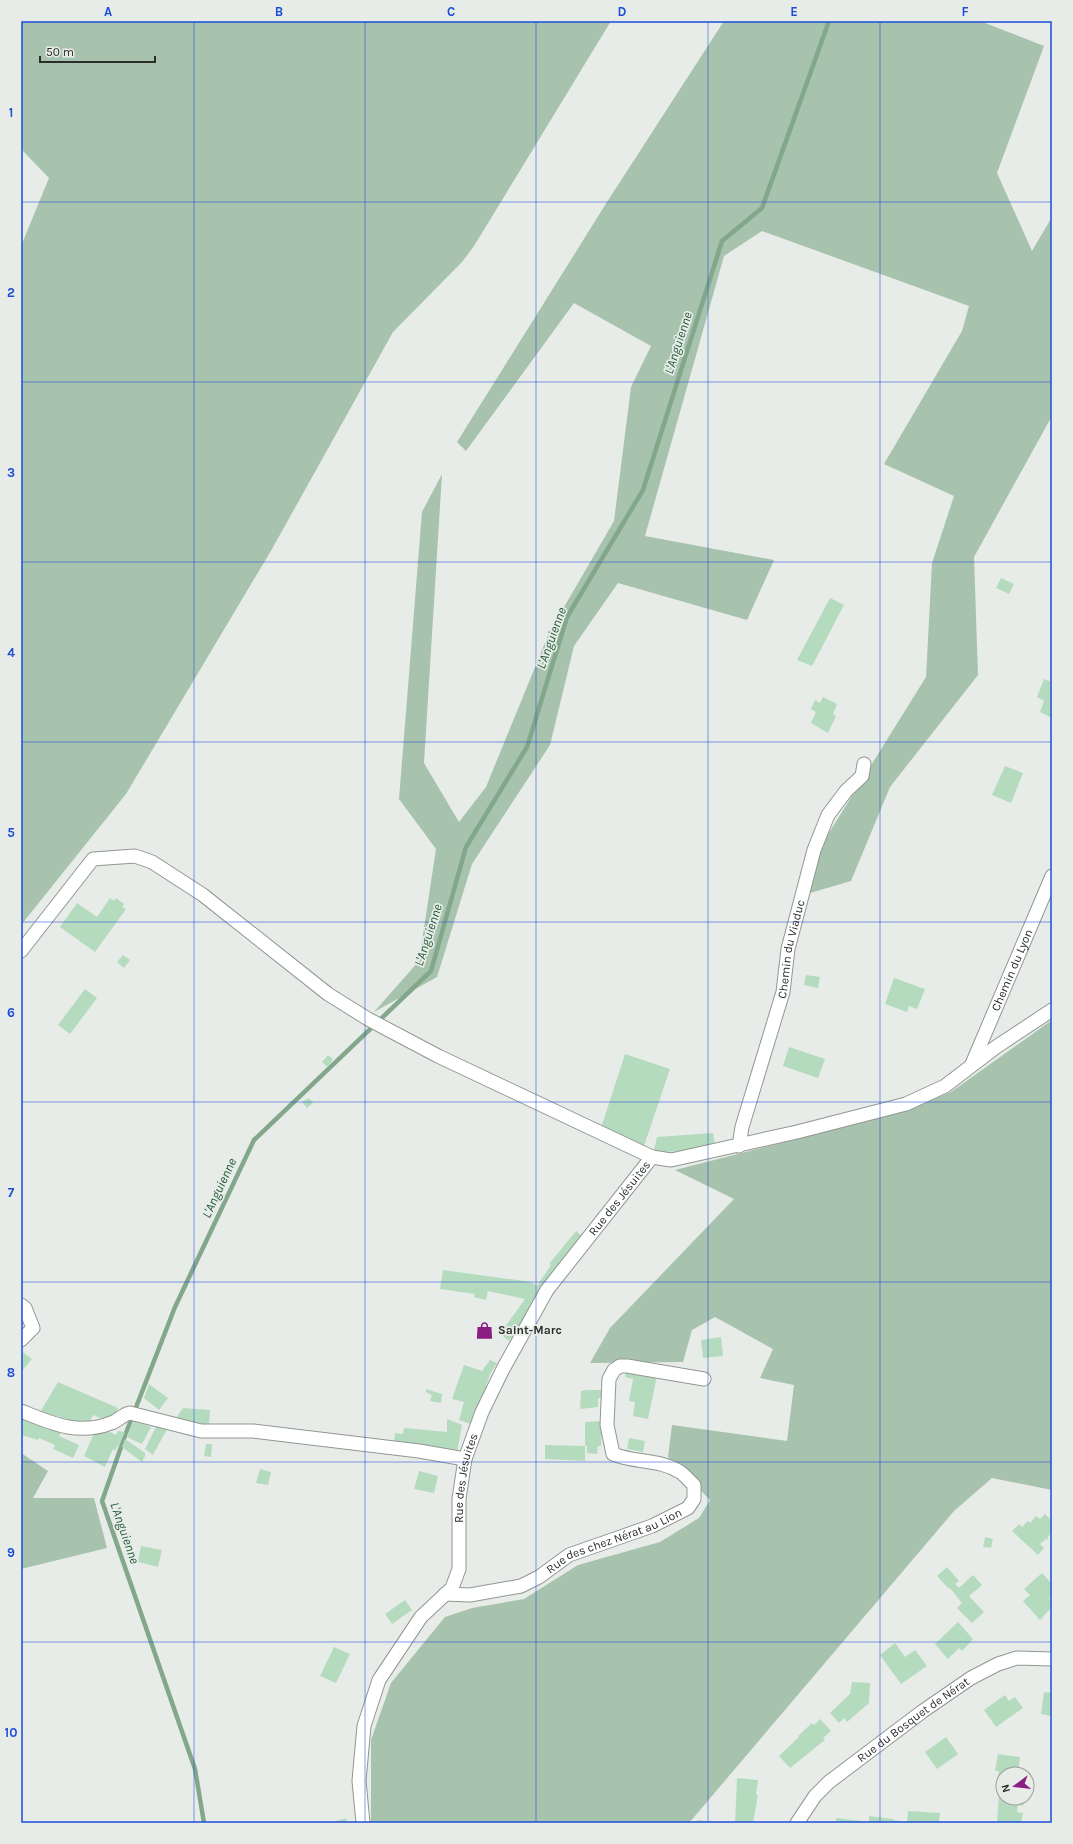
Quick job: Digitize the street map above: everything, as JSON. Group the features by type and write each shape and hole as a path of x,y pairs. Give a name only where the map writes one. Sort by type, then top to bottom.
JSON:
{"street":[{"name":"Chemin du Viaduc","path":"739,1146 742,1127 783,992 788,950 814,850 828,815 846,791 862,776 864,764"},
{"path":"21,951 93,858 135,856 152,862 203,895 328,994 368,1020 438,1056 652,1158 671,1160 739,1146 885,1111 906,1104 945,1086 972,1064 1015,1033 1052,1010"},
{"name":"Chemin du Lyon","path":"972,1064 1052,876"},
{"name":"Rue des Jésuites","path":"363,1823 359,1781 364,1726 379,1680 421,1617 452,1588 459,1569 459,1499 465,1459 482,1412 503,1369 547,1290 652,1158"},
{"path":"21,1305 25,1308 33,1328 21,1340"},
{"name":"Rue des chez Nérat au Lion","path":"445,1594 470,1595 521,1586 539,1577 569,1555 652,1526 688,1508 694,1499 694,1485 681,1473 667,1465 621,1457 613,1454 607,1425 609,1379 614,1370 620,1366 628,1366 704,1379"},
{"path":"21,1411 53,1424 74,1429 110,1424 134,1414 201,1431 253,1431 419,1451 465,1459"},
{"name":"Rue du Bosquet de Nérat","path":"797,1823 815,1796 829,1782 923,1711 971,1678 998,1664 1017,1658 1052,1659"}],"green space":[{"path":"21,21 611,21 474,246 462,262 393,332 272,549 126,794 21,925 21,246 49,178 21,149"},
{"path":"724,21 980,21 1044,46 997,173 1032,251 1052,217 1052,416 974,557 978,675 890,787 851,881 810,893 822,844 926,677 932,563 954,496 884,464 962,331 969,306 762,231 724,256 645,536 774,560 747,620 618,583 574,646 550,745 472,864 437,977 374,1012 419,961 436,849 399,799 422,512 442,474 424,763 459,822 486,787 549,633 614,521 631,387 651,346 574,303 466,451 457,442 607,202"},
{"path":"1052,1020 1052,1490 992,1478 954,1511 689,1823 371,1823 371,1740 391,1683 445,1617 472,1608 524,1599 578,1565 660,1542 699,1518 710,1500 668,1457 672,1425 787,1441 794,1385 760,1378 773,1349 715,1317 692,1330 683,1362 590,1363 610,1328 734,1199 675,1170 899,1113 951,1092"},
{"path":"21,1453 48,1471 33,1498 94,1498 107,1548 21,1569"}],"building":[{"path":"1001,578 1014,584 1009,594 996,588"},
{"path":"830,598 844,605 812,666 797,660"},
{"path":"1044,679 1052,682 1052,718 1040,712 1044,701 1037,697"},
{"path":"823,697 837,704 833,714 836,716 828,733 811,723 816,712 811,709 815,700 820,703"},
{"path":"1005,766 1023,773 1011,803 992,795"},
{"path":"110,898 114,901 116,898 124,904 122,907 126,909 95,952 60,927 77,903 97,917"},
{"path":"123,955 130,960 124,968 117,962"},
{"path":"806,975 820,977 818,988 804,985"},
{"path":"894,978 925,989 917,1009 909,1006 907,1012 885,1004"},
{"path":"85,989 97,998 70,1034 58,1025"},
{"path":"789,1047 825,1059 818,1078 783,1066"},
{"path":"625,1054 670,1069 644,1146 601,1128"},
{"path":"328,1055 333,1059 328,1067 322,1062"},
{"path":"309,1098 313,1103 307,1108 302,1102"},
{"path":"713,1133 715,1146 687,1151 657,1152 654,1150 657,1137"},
{"path":"576,1231 582,1236 509,1341 500,1334 525,1299 488,1291 486,1300 474,1297 475,1294 440,1289 443,1270 531,1282 537,1286 551,1265 549,1264"},
{"path":"721,1337 723,1356 703,1358 701,1340"},
{"path":"21,1351 32,1359 21,1372"},
{"path":"490,1360 497,1363 490,1374 479,1407 471,1424 459,1420 464,1402 452,1399 464,1365 482,1371"},
{"path":"626,1370 657,1376 648,1419 633,1416 635,1402 629,1401 633,1379 625,1377"},
{"path":"58,1382 118,1408 114,1419 107,1416 105,1420 93,1415 89,1423 82,1420 79,1426 58,1416 39,1414"},
{"path":"149,1384 168,1398 159,1410 144,1398"},
{"path":"426,1389 442,1394 441,1403 430,1401 432,1395 426,1392"},
{"path":"603,1390 603,1398 598,1398 598,1407 580,1409 581,1391"},
{"path":"183,1408 210,1410 209,1425 174,1421"},
{"path":"22,1417 61,1432 59,1436 79,1445 73,1458 53,1449 55,1445 39,1438 38,1440 21,1435"},
{"path":"447,1419 462,1425 457,1452 394,1444 395,1433 403,1434 404,1428 447,1432"},
{"path":"134,1421 151,1427 142,1444 129,1438 127,1435"},
{"path":"602,1421 601,1446 598,1446 597,1454 587,1453 587,1446 585,1446 585,1422"},
{"path":"157,1425 167,1429 153,1455 145,1449"},
{"path":"95,1431 110,1432 116,1435 118,1431 125,1432 119,1446 118,1445 115,1451 113,1449 105,1467 84,1456"},
{"path":"629,1438 645,1441 643,1452 627,1449"},
{"path":"125,1439 145,1453 142,1462 122,1447"},
{"path":"206,1444 212,1444 211,1457 204,1456"},
{"path":"545,1445 585,1446 585,1461 545,1459"},
{"path":"260,1469 271,1472 268,1485 256,1483"},
{"path":"419,1471 438,1476 434,1493 414,1489"},
{"path":"1045,1514 1052,1521 1052,1529 1047,1540 1046,1539 1040,1544 1044,1548 1038,1555 1012,1531 1019,1524 1022,1527 1028,1521 1030,1523 1036,1516 1040,1519"},
{"path":"985,1537 993,1539 991,1548 983,1547"},
{"path":"141,1546 162,1550 158,1567 138,1562"},
{"path":"947,1567 959,1581 955,1584 959,1588 973,1575 982,1585 969,1596 984,1612 972,1623 957,1608 962,1603 950,1588 949,1589 937,1576"},
{"path":"1042,1573 1052,1584 1052,1595 1049,1598 1052,1601 1052,1607 1040,1620 1023,1601 1030,1595 1024,1589"},
{"path":"405,1600 412,1610 392,1624 385,1614"},
{"path":"958,1622 973,1639 962,1651 959,1648 948,1659 935,1644"},
{"path":"895,1643 905,1657 915,1650 927,1666 901,1684 880,1655"},
{"path":"334,1647 350,1654 336,1683 320,1676"},
{"path":"852,1682 870,1683 869,1703 847,1722 844,1718 839,1723 830,1713 850,1694"},
{"path":"1044,1692 1052,1693 1052,1716 1041,1714"},
{"path":"1005,1695 1009,1701 1015,1697 1023,1708 996,1727 984,1710"},
{"path":"820,1719 831,1731 823,1738 825,1740 790,1768 779,1756 812,1723 814,1725"},
{"path":"946,1737 958,1754 937,1769 925,1752"},
{"path":"998,1754 1020,1757 1019,1766 996,1766"},
{"path":"737,1778 758,1780 756,1795 758,1795 753,1823 735,1823"},
{"path":"998,1806 1018,1806 1017,1812 1023,1813 1021,1823 992,1823 992,1821 997,1822"},
{"path":"908,1811 940,1813 939,1823 907,1823"},
{"path":"869,1816 893,1819 900,1821 900,1823 869,1823"},
{"path":"346,1818 347,1823 336,1823 336,1821"},
{"path":"836,1818 862,1821 862,1823 836,1823"},
{"path":"697,1820 716,1822 716,1823 697,1823"}],"waterway":[{"name":"L'Anguienne","path":"204,1823 195,1769 102,1501 126,1433 175,1307 254,1140 431,971 466,847 527,747 567,617 643,490 722,241 762,208 829,21"}],"place":[{"name":"Saint-Marc","path":"485,1330"}]}
